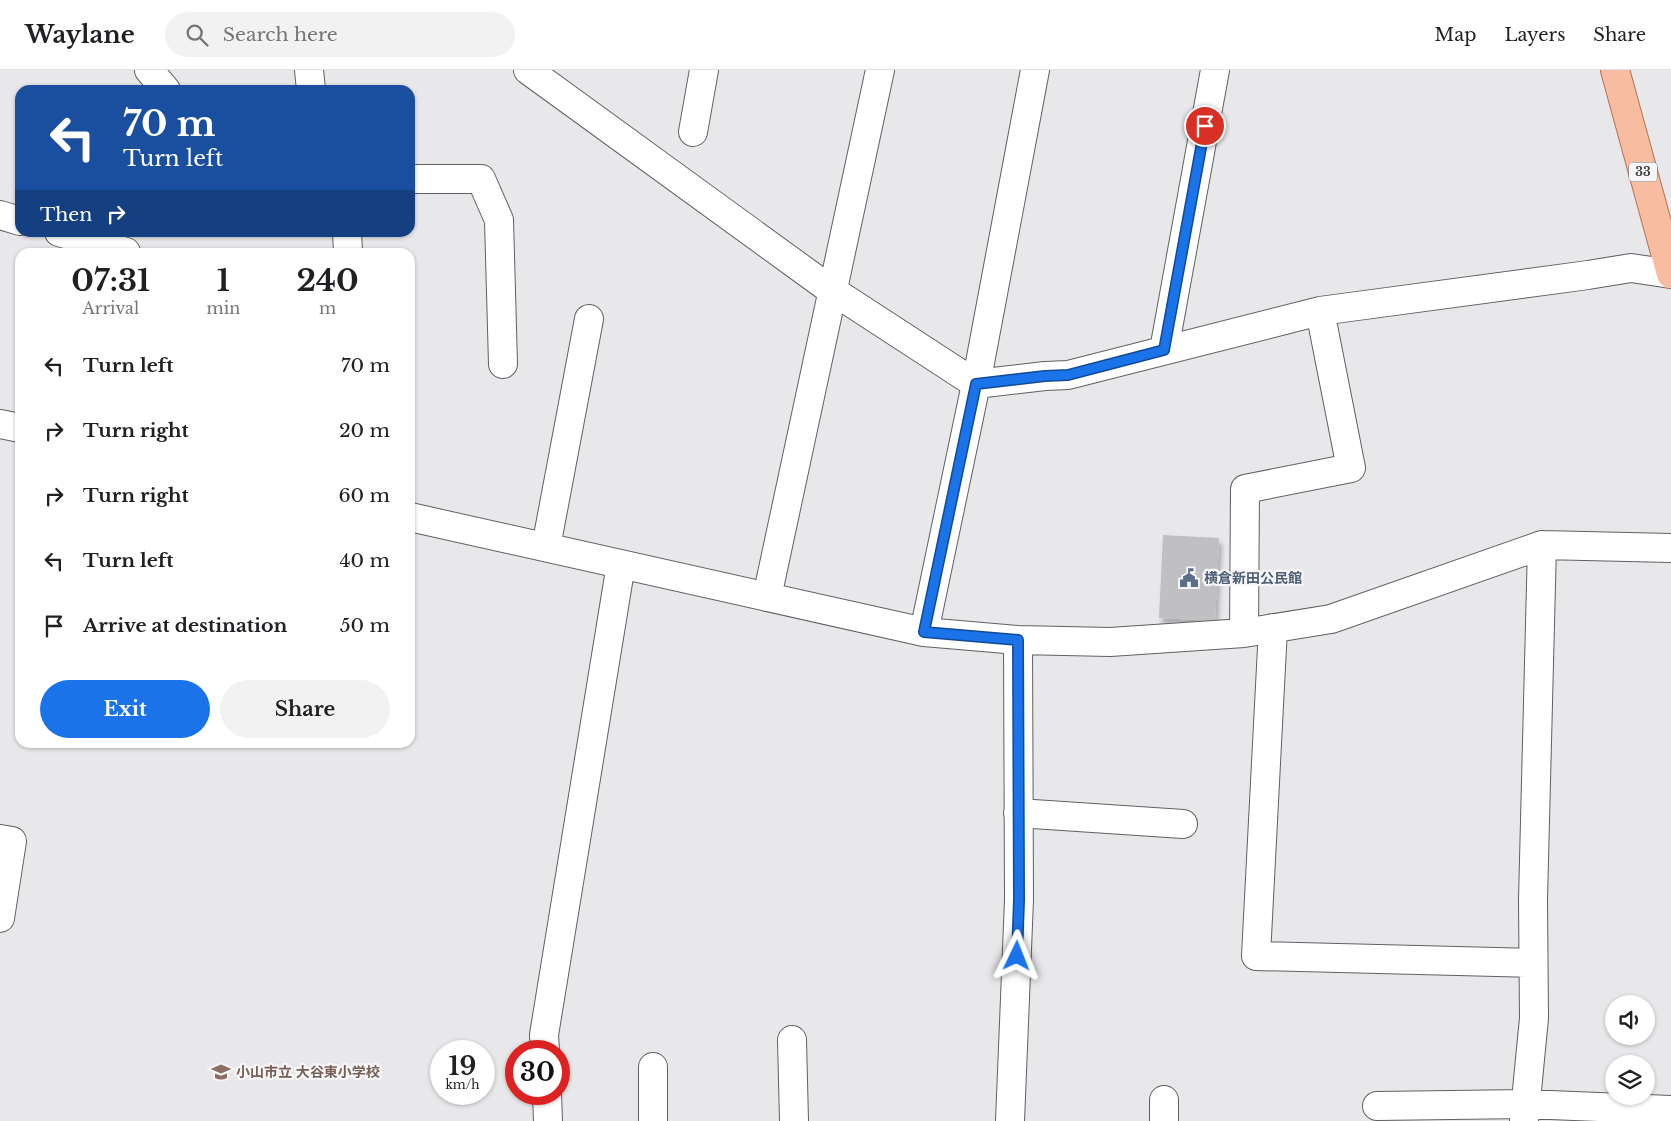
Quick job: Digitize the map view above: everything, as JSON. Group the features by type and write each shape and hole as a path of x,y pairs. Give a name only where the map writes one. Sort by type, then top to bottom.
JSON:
{"main road":[{"name":"33","path":"1615,70 1671,274"}],"street":[{"path":"149,70 162,85"},
{"path":"309,70 310,85"},
{"path":"693,132 704,70"},
{"path":"768,597 880,70"},
{"path":"924,632 976,384 1035,70"},
{"path":"1164,350 1215,70"},
{"path":"543,75 832,291 976,384 1068,375 1320,311 1630,268 1671,274"},
{"path":"415,179 480,180 499,220 503,364"},
{"path":"0,215 15,220"},
{"path":"76,237 113,248"},
{"path":"1244,633 1245,490 1351,468 1320,311"},
{"path":"546,548 589,319"},
{"path":"0,424 15,427"},
{"path":"415,518 924,632 1018,640 1110,642 1244,633 1331,619 1542,545 1671,548"},
{"path":"1525,1113 1534,1018 1536,743 1542,545"},
{"path":"544,1040 621,564"},
{"path":"1273,628 1256,956 1533,964"},
{"path":"1010,1121 1019,900 1018,640"},
{"path":"1018,813 1183,824"},
{"path":"0,839 12,841 0,918"},
{"path":"792,1040 794,1121"},
{"path":"653,1066 653,1121"},
{"path":"547,1105 548,1121"},
{"path":"1377,1106 1525,1113 1671,1110"}],"building":[{"name":"横倉新田公民館","path":"1163,535 1219,538 1215,621 1159,618"}],"place":[{"name":"横倉新田公民館","path":"1189,578"},
{"name":"小山市立 大谷東小学校","path":"221,1072"}],"route":[{"path":"1017,956 1019,900 1018,640 924,632 976,384 1068,375 1164,350 1205,126"}]}
